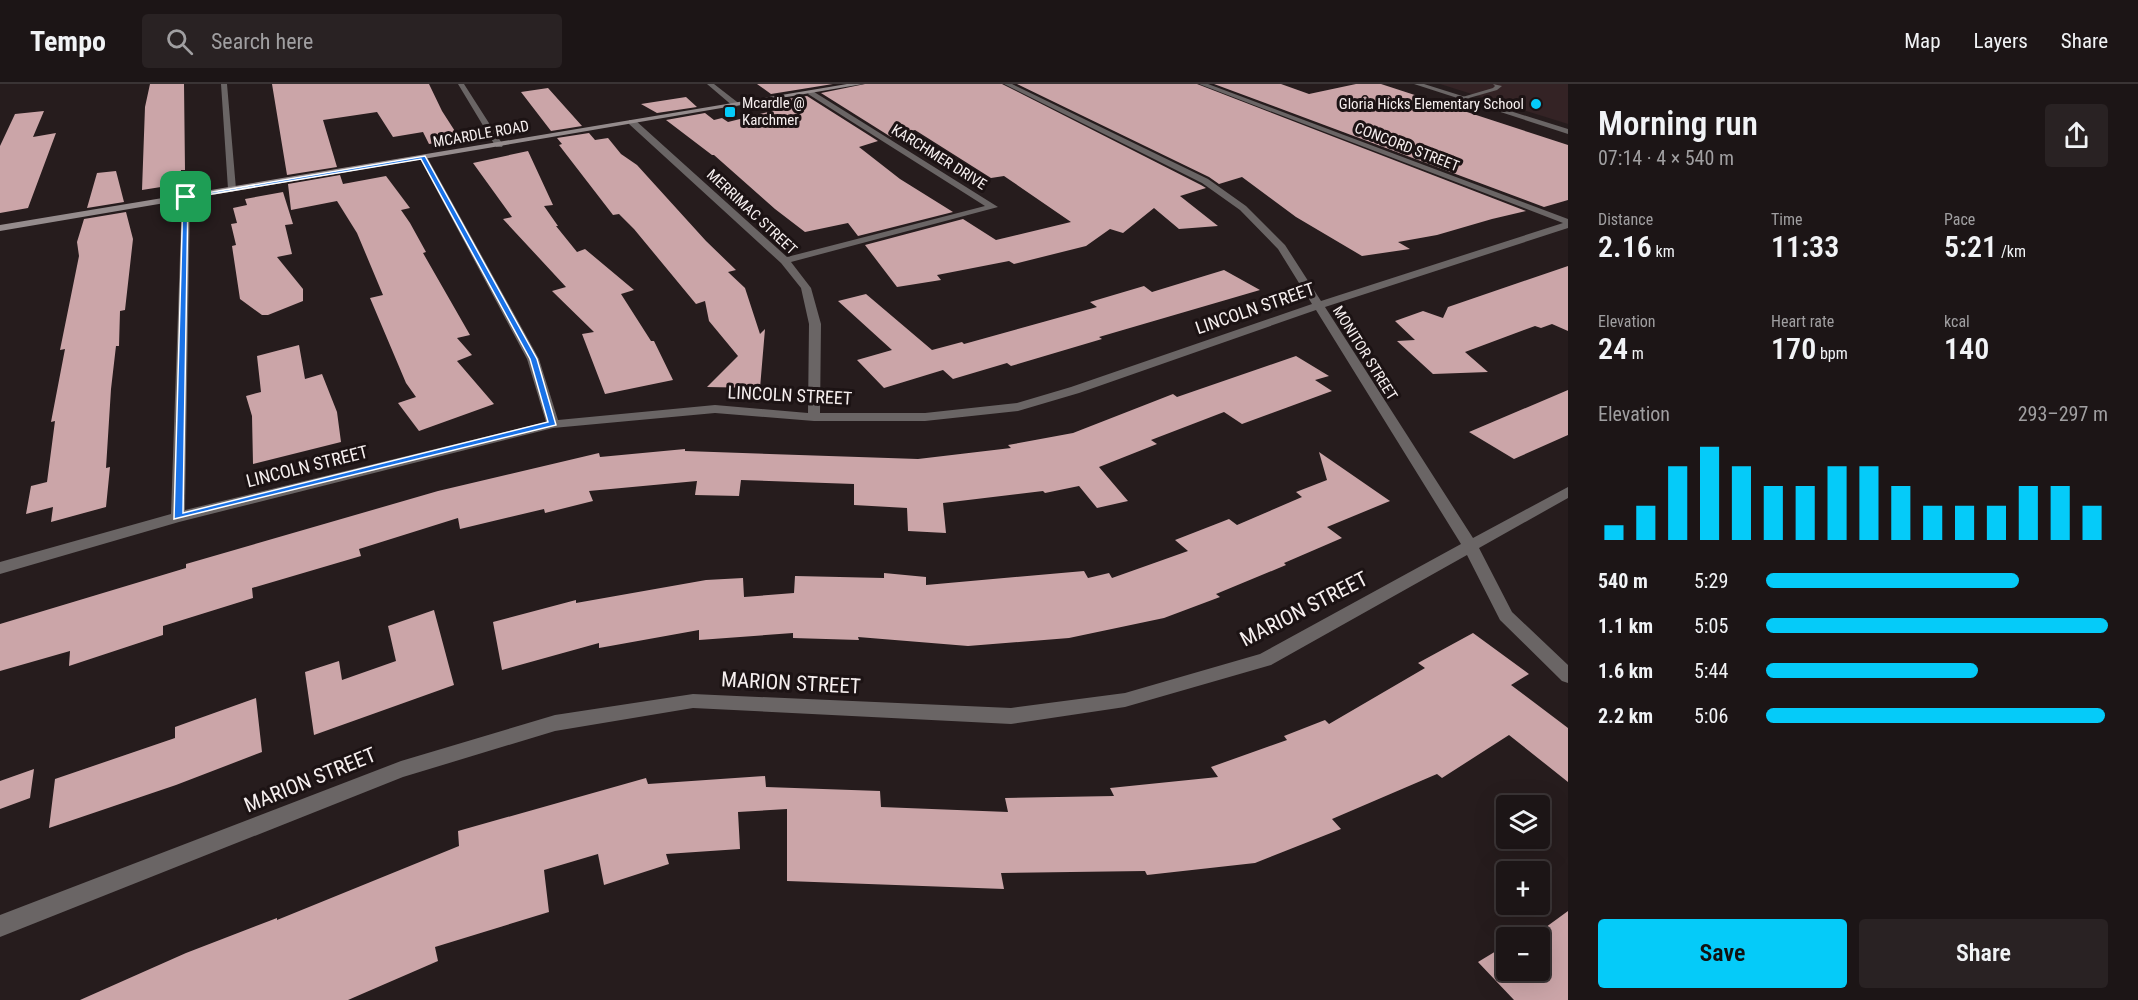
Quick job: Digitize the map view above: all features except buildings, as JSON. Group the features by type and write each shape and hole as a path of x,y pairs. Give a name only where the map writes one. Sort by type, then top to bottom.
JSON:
{"main road":[{"name":"MCARDLE ROAD","path":"0,228 860,84"}],"street":[{"path":"224,84 232,189"},
{"path":"461,84 499,145"},
{"path":"710,84 737,105"},
{"name":"MONITOR STREET","path":"1007,84 1152,154 1215,188 1243,208 1282,247 1470,546 1506,615 1568,676"},
{"name":"CONCORD STREET","path":"1202,84 1568,224"},
{"path":"1418,84 1568,132"},
{"name":"KARCHMER DRIVE","path":"785,261 993,207 811,92"},
{"name":"MERRIMAC STREET","path":"632,122 785,261 806,288 814,324 814,417"},
{"path":"423,157 533,359 553,424"},
{"path":"178,517 186,197"},
{"name":"LINCOLN STREET","path":"0,568 178,517 553,424 715,409 814,417 925,417 1018,407 1075,390 1317,306 1568,224"},
{"name":"MARION STREET","path":"0,926 401,769 555,723 693,701 1011,716 1125,700 1265,660 1568,492"}],"lane":[{"path":"1462,98 1499,86 1496,84"}],"shaded area":[{"name":"Gloria Hicks Elementary School","path":"1440,84 1568,84 1568,124"}],"place":[{"name":"Gloria Hicks Elementary School","path":"1536,104"},
{"name":"Mcardle @ Karchmer","path":"730,112"}],"route":[{"path":"423,157 533,359 553,424 178,517 186,197 423,157"}]}
